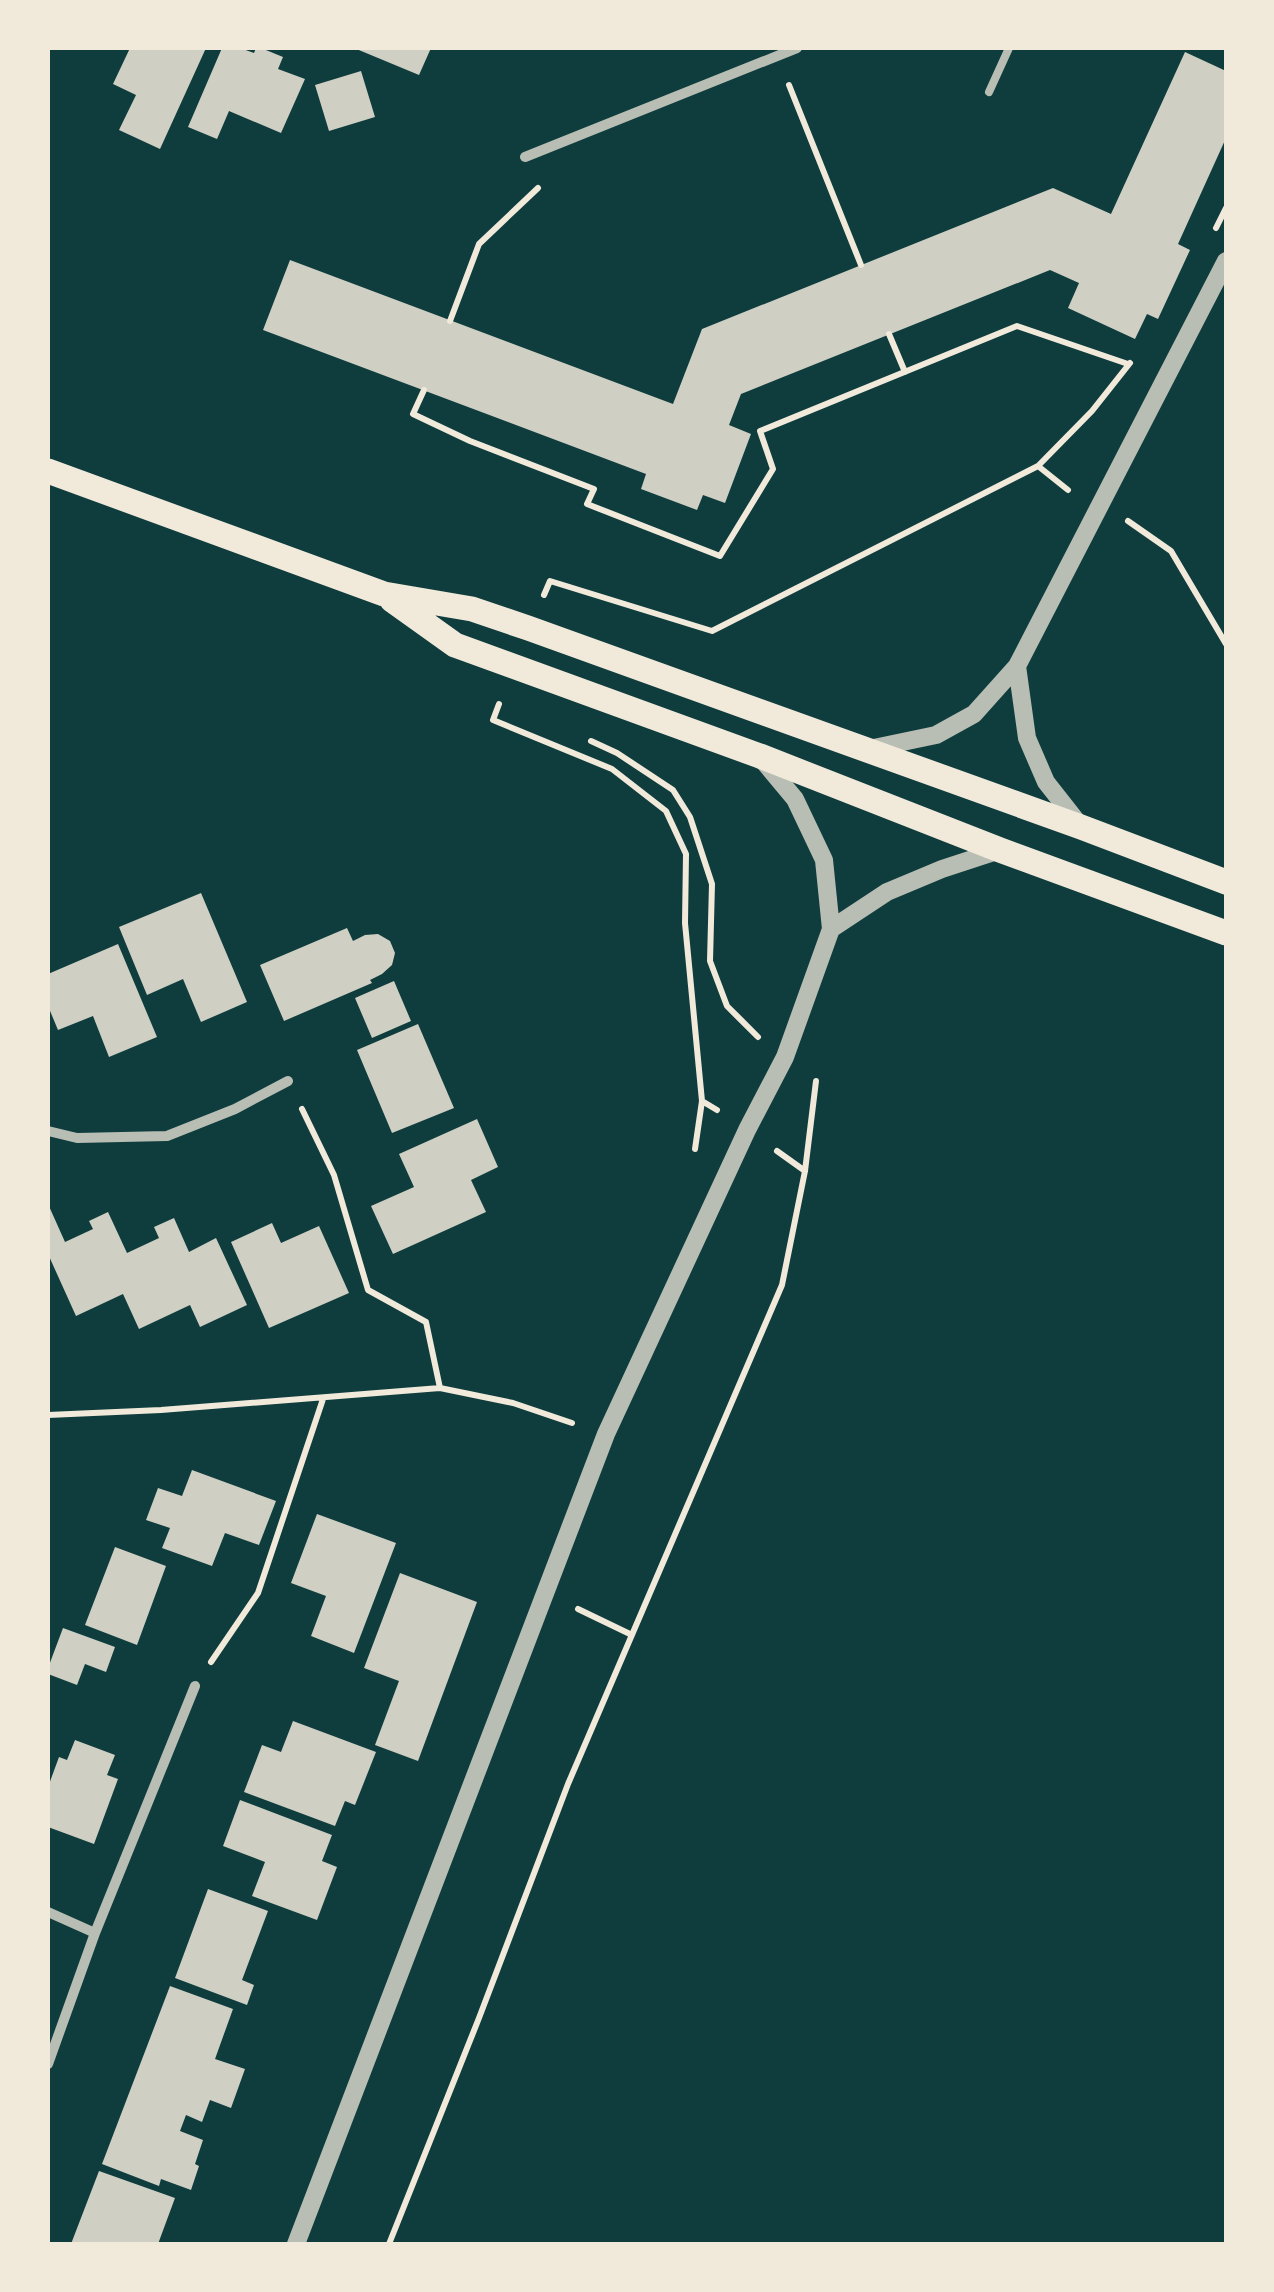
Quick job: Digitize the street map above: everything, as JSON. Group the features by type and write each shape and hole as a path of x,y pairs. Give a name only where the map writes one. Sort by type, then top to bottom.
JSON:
{"main road":[{"path":"48,471 384,594 491,616 1226,882"},
{"path":"384,594 456,645 1226,933"}],"street":[{"path":"525,157 797,48"},
{"path":"868,750 936,735 962,721 974,714 1017,666 1226,260"},
{"path":"1017,666 1026,738 1046,782 1081,827"},
{"path":"296,2244 606,1434 747,1130 786,1058 832,928 824,860 795,799 760,756"},
{"path":"832,928 887,892 1000,850"},
{"path":"48,1132 76,1138 167,1136 235,1109 288,1081"},
{"path":"48,2064 95,1933 195,1686"},
{"path":"48,1912 95,1933"}],"lane":[{"path":"989,92 1008,48"}],"path":[{"path":"777,55 861,265"},
{"path":"450,321 479,244 539,187"},
{"path":"1210,240 1226,208"},
{"path":"424,390 413,414 470,441 594,489 586,504 720,556 772,469 760,431 1018,326 1128,364"},
{"path":"889,334 905,372"},
{"path":"550,581 712,630 1038,466 1139,355"},
{"path":"1038,466 1068,490"},
{"path":"1136,524 1171,550 1226,644"},
{"path":"493,720 612,769 666,811 686,854 685,924 702,1100 728,1117"},
{"path":"588,740 617,752 673,790 690,817 712,884 710,961 727,1006 762,1040"},
{"path":"389,2244 568,1784 782,1285 805,1170 816,1077"},
{"path":"288,1081 334,1175 368,1290 426,1322 440,1388"},
{"path":"775,1149 805,1170"},
{"path":"48,1416 440,1388 512,1404 606,1434"},
{"path":"195,1686 258,1593 323,1399"},
{"path":"545,1594 632,1635"}],"building":[{"path":"130,48 206,48 160,149 119,130 136,95 113,84"},
{"path":"222,48 254,53 261,48 283,57 278,69 305,79 281,133 229,111 217,139 188,127"},
{"path":"354,48 431,48 419,75"},
{"path":"1185,52 1226,71 1226,138 1178,244 1190,250 1158,319 1147,314 1135,339 1068,308 1079,283 1050,270 741,394 729,425 751,434 725,503 703,495 697,510 641,489 646,474 263,330 290,260 673,404 702,329 1053,188 1111,214"},
{"path":"361,71 375,117 329,131 315,85"},
{"path":"201,893 247,1002 201,1022 183,979 147,995 119,927"},
{"path":"347,928 353,941 378,934 390,941 395,953 392,965 370,980 372,983 284,1021 260,965"},
{"path":"118,944 157,1037 109,1057 93,1016 58,1030 48,1006 48,974"},
{"path":"394,981 411,1021 372,1038 355,998"},
{"path":"418,1024 454,1108 392,1133 357,1050"},
{"path":"477,1119 498,1167 471,1180 486,1212 393,1254 371,1206 414,1187 399,1154"},
{"path":"48,1204 65,1242 93,1229 89,1221 108,1212 127,1253 159,1238 154,1227 174,1218 189,1252 216,1238 247,1305 200,1327 190,1305 139,1329 123,1294 76,1316 48,1254"},
{"path":"272,1223 281,1243 319,1226 349,1293 269,1328 231,1242"},
{"path":"192,1470 276,1501 259,1545 225,1533 212,1566 162,1548 170,1528 146,1520 158,1488 182,1496"},
{"path":"317,1514 396,1543 354,1653 311,1636 326,1596 291,1583"},
{"path":"115,1547 166,1566 137,1645 85,1625"},
{"path":"400,1573 477,1602 418,1761 375,1745 399,1681 364,1668"},
{"path":"63,1628 115,1647 106,1672 85,1664 77,1685 48,1674"},
{"path":"293,1721 376,1752 355,1805 345,1801 335,1826 244,1792 262,1745 281,1752"},
{"path":"75,1740 115,1755 107,1775 118,1779 94,1844 48,1827 48,1787 59,1757 67,1760"},
{"path":"240,1800 332,1835 322,1861 337,1867 317,1920 252,1896 265,1862 223,1846"},
{"path":"208,1889 268,1911 242,1980 254,1985 247,2005 175,1978"},
{"path":"170,1986 233,2009 215,2059 245,2069 231,2108 210,2100 202,2122 186,2115 180,2131 203,2140 191,2190 161,2179 159,2186 102,2164"},
{"path":"99,2171 175,2198 158,2244 71,2244"}]}
